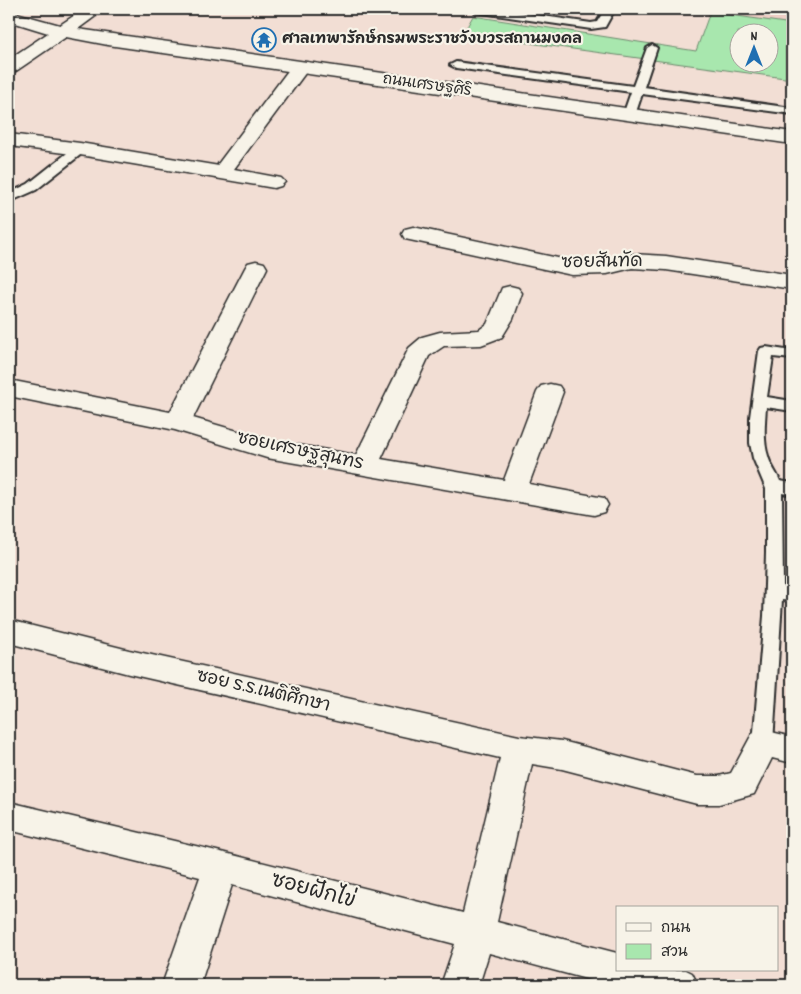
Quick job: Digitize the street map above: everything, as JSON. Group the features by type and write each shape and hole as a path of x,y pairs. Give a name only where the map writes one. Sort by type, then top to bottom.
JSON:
{"street":[{"path":"9,67 96,9"},
{"name":"ถนนเศรษฐศิริ","path":"9,16 62,31 108,40 792,138"},
{"path":"228,164 300,68"},
{"path":"9,140 80,149 274,182"},
{"name":"ซอยสันทัด","path":"413,234 572,268 607,267 632,261 666,263 792,282"},
{"path":"178,422 256,268"},
{"path":"364,466 418,353 426,345 439,339 450,337 485,337 493,332 500,321 510,293"},
{"name":"ซอยเศรษฐสุนทร","path":"9,388 178,422 267,449 594,505"},
{"path":"513,491 550,392"},
{"name":"ซอย ร.ร.เนติศึกษา","path":"9,631 129,662 519,749 562,755 697,790 719,790 742,784 778,747"},
{"path":"460,985 476,935 519,749"},
{"name":"ซอยฝักไข่","path":"9,816 221,867 476,935 616,970"},
{"path":"181,985 221,867"},
{"name":"ซอยฝักไข่","path":"626,972 678,985"}],"lane":[{"path":"475,9 591,26 601,25 610,9"},
{"path":"629,114 652,48"},
{"path":"456,65 792,111"},
{"path":"9,198 32,187 80,149"},
{"path":"778,747 784,593 774,486 760,454 758,436 766,351 792,355"},
{"path":"760,401 792,406"},
{"path":"774,486 792,489"}],"shaded area":[{"path":"712,9 792,9 792,66 778,46 778,22 728,22 728,37 696,51"}],"green space":[{"path":"710,12 792,24 792,79 741,72 778,72 778,22 728,22 728,70 463,34 473,16 696,51"}],"pier":[{"path":"16,9 44,9 56,13 18,37 9,34 9,13"}],"place":[{"name":"ศาลเทพารักษ์กรมพระราชวังบวรสถานมงคล","path":"264,40"}]}
